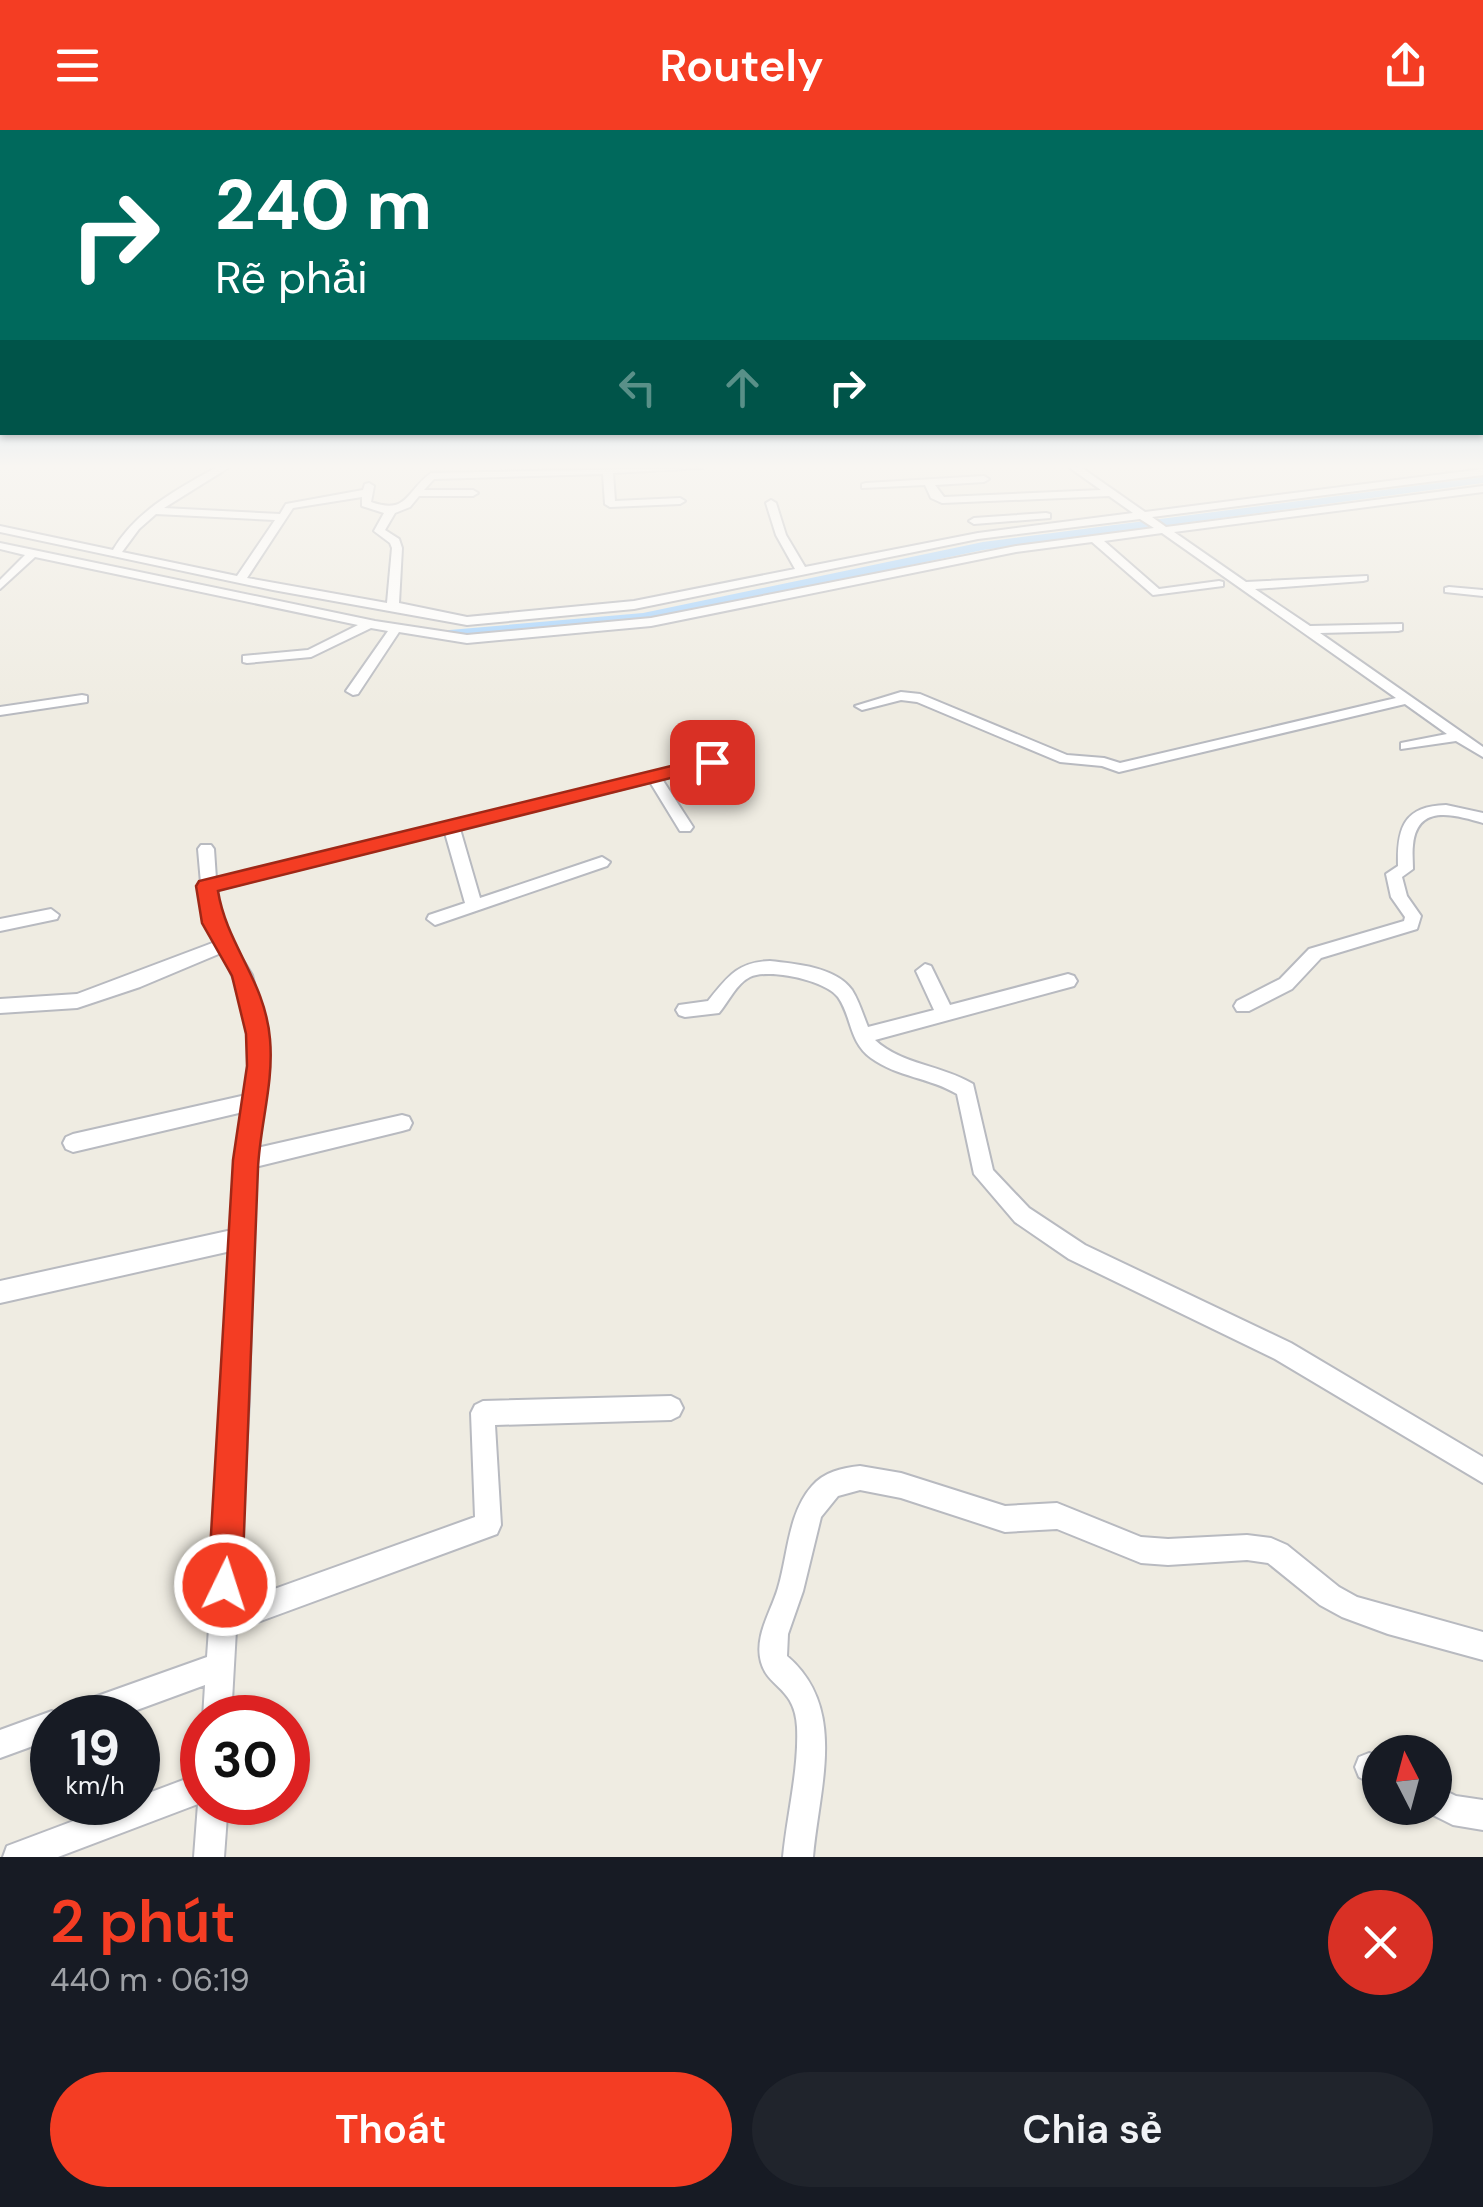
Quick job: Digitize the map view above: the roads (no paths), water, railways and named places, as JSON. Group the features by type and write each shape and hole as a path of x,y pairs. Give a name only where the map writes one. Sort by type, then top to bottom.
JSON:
{"street":[{"path":"9,549 369,624 467,639 651,622 980,555 1030,549"},
{"path":"95,549 453,621 634,605 916,549"},
{"path":"116,553 120,549"},
{"path":"241,579 260,549"},
{"path":"395,549 393,604 400,611"},
{"path":"790,549 802,572"},
{"path":"1106,549 1156,594 1218,584"},
{"path":"1191,549 1483,753"},
{"path":"0,586 31,555"},
{"path":"1243,586 1364,578"},
{"path":"1448,590 1483,592"},
{"path":"247,659 312,652 369,624"},
{"path":"1306,630 1398,628"},
{"path":"353,691 396,629"},
{"path":"862,706 901,696 920,698 1065,759 1104,762 1119,768 1406,700"},
{"path":"0,710 82,700"},
{"path":"1406,746 1458,736"},
{"path":"206,886 712,762"},
{"path":"652,775 685,826"},
{"path":"1243,1006 1286,984 1315,953 1411,925 1413,916 1399,897 1394,874 1406,870 1405,846 1416,818 1428,810 1443,808 1483,818"},
{"path":"451,826 474,906"},
{"path":"206,849 212,923 243,975 258,1034 260,1066 246,1160 218,1695"},
{"path":"435,919 602,862"},
{"path":"0,924 50,916"},
{"path":"0,1006 77,1000 134,982 224,944"},
{"path":"685,1010 713,1008 723,990 749,970 786,969 834,984 843,991 862,1036 881,1056 930,1070 966,1090 984,1174 1022,1215 1077,1252 1283,1351 1483,1471"},
{"path":"925,971 944,1013"},
{"path":"862,1036 1068,981"},
{"path":"73,1143 254,1101"},
{"path":"246,1160 402,1123"},
{"path":"0,1292 243,1238"},
{"path":"223,1621 488,1526 483,1413 671,1408"},
{"path":"798,1857 814,1728 807,1700 793,1676 775,1663 772,1635 790,1591 809,1516 835,1483 850,1478 911,1487 936,1499 1012,1521 1034,1514 1058,1516 1088,1527 1112,1544 1152,1552 1271,1551 1339,1602 1483,1646"},
{"path":"139,1695 220,1666"},
{"path":"0,1744 30,1733"},
{"path":"18,1857 180,1796"},
{"path":"1452,1810 1483,1815"},
{"path":"209,1857 211,1825"}],"waterway":[{"path":"438,635 643,617 971,549"}]}
